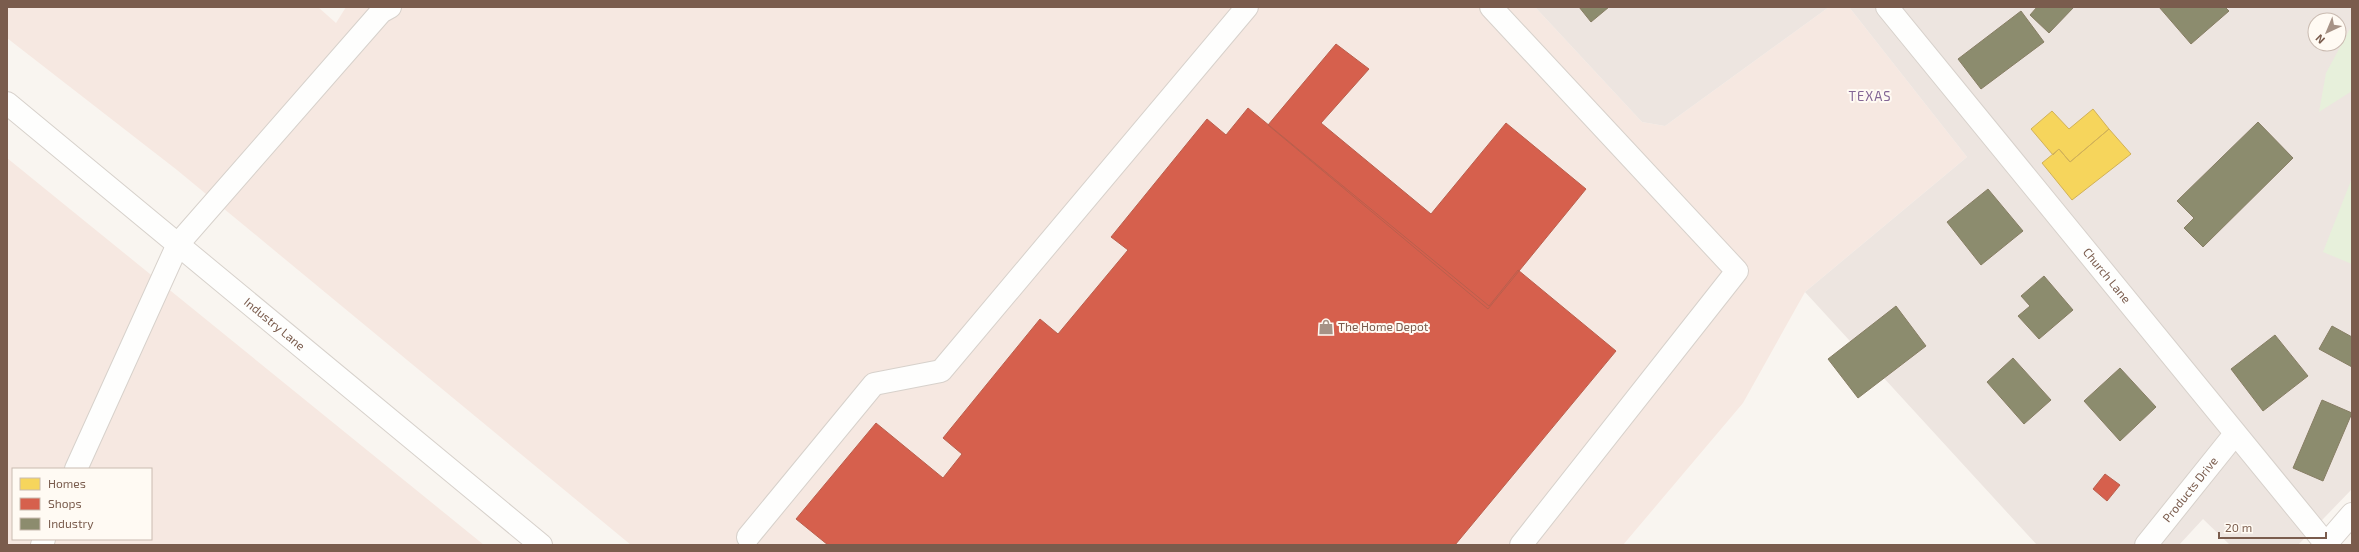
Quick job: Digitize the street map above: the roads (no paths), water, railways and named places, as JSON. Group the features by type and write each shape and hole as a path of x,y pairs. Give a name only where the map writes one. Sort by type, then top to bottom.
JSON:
{"street":[{"path":"748,537 874,384 941,371 1248,7"},
{"path":"1491,7 1737,271 1521,545"},
{"name":"Church Lane","path":"1888,7 2326,544"},
{"path":"76,468 178,244 382,9"},
{"name":"Industry Lane","path":"7,103 541,545"},
{"name":"Products Drive","path":"2146,545 2235,434"},
{"path":"2326,544 2352,514"}],"place":[{"name":"The Home Depot","path":"1326,327"}],"district":[{"name":"TEXAS","path":"1870,96"}]}
